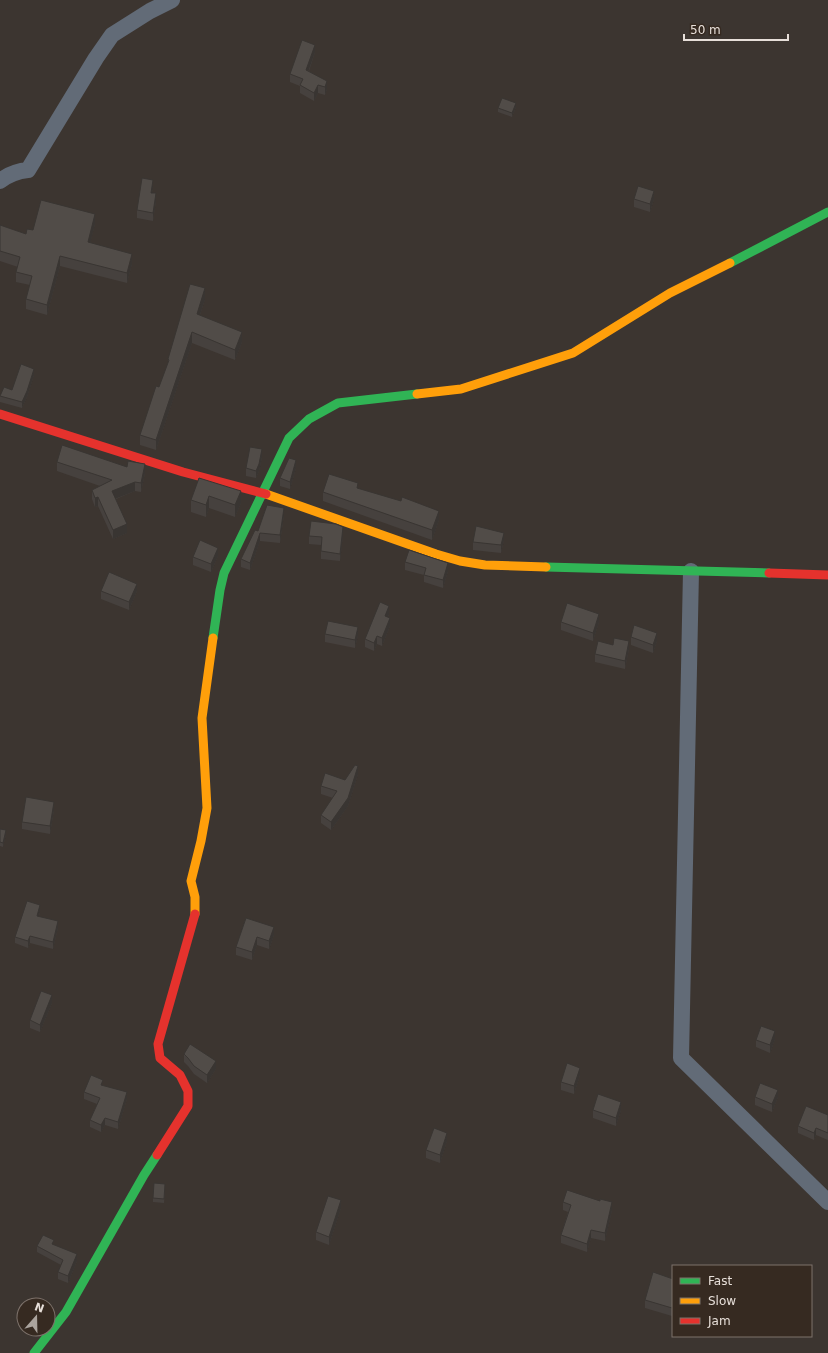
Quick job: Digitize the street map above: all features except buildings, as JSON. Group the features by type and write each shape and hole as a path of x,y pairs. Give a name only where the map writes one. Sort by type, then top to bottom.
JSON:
{"street":[{"path":"0,181 8,175 19,171 28,170 96,58 112,35 150,11 172,0"},
{"path":"34,1353 66,1312 144,1175 188,1106 188,1091 180,1075 160,1058 158,1044 195,915 195,897 191,881 201,841 207,808 202,718 220,590 224,573 289,438 309,419 338,403 461,389 573,353 670,293 828,212"},
{"path":"0,414 183,472 262,492 436,554 460,561 485,565 828,575"},
{"path":"691,572 681,1058 828,1202"}],"traffic: fast":[{"path":"730,263 828,212"},
{"path":"213,638 224,573 289,438 309,419 338,403 417,394"},
{"path":"546,567 769,573"},
{"path":"34,1353 66,1312 144,1175 157,1155"}],"traffic: slow":[{"path":"417,394 461,389 573,353 670,293 730,263"},
{"path":"266,494 436,554 460,561 485,565 546,567"},
{"path":"195,914 195,897 191,881 201,841 207,808 202,718 213,638"}],"traffic: jam":[{"path":"0,414 183,472 266,494"},
{"path":"769,573 828,575"},
{"path":"157,1155 188,1106 188,1091 180,1075 160,1058 158,1044 195,914"}]}
